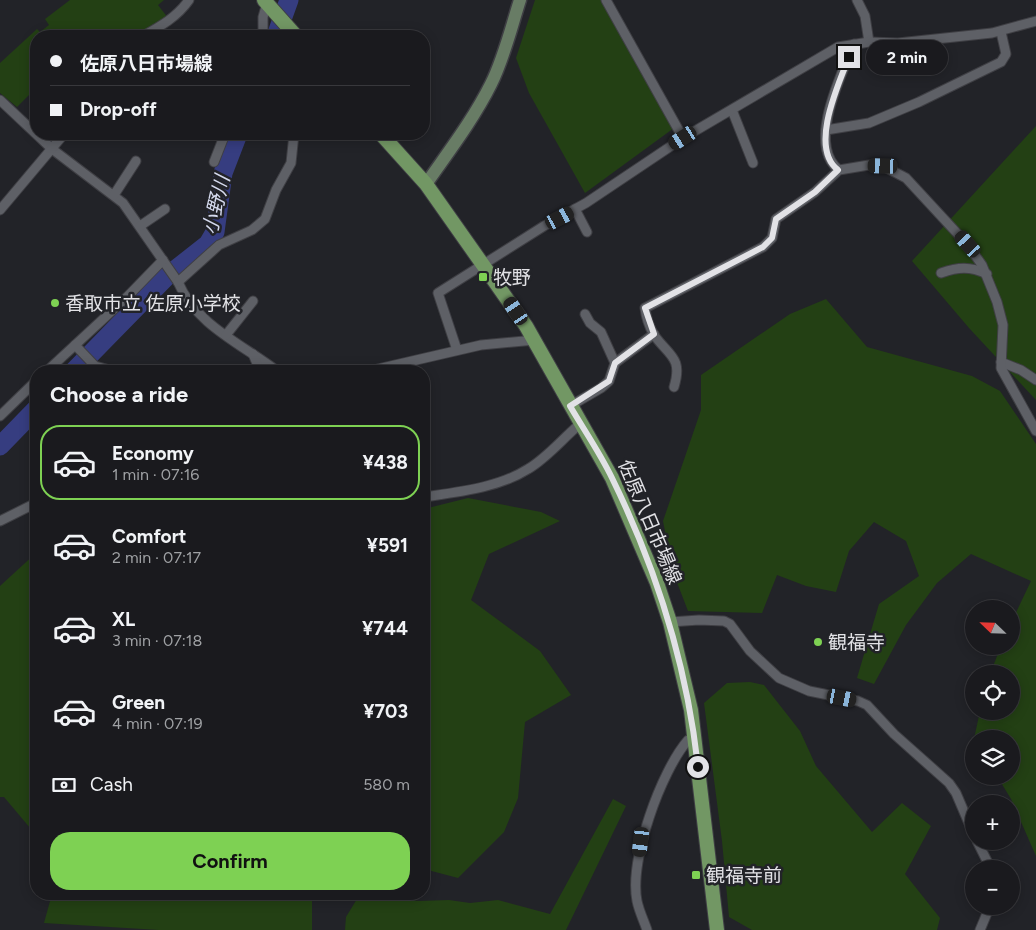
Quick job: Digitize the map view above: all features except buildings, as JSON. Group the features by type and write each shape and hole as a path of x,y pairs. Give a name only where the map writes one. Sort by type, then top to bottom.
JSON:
{"main road":[{"path":"266,2 291,30"},
{"name":"佐原八日市場線","path":"386,140 426,184 484,264 534,340 612,478 657,583 670,622 686,688 695,740 717,930"}],"street":[{"path":"153,30 182,10 189,0"},
{"path":"426,184 461,136 491,85 500,64 520,0"},
{"path":"606,0 683,138"},
{"path":"857,0 865,16 869,42"},
{"path":"263,30 266,2"},
{"path":"457,350 438,293 575,209 683,138 838,47 869,42 933,40 1001,32 1036,22"},
{"path":"826,130 869,123 919,102 1001,62 1006,54 1001,32"},
{"path":"838,170 833,166 826,152 826,130 833,100 854,44"},
{"path":"0,100 30,128"},
{"path":"732,110 752,163"},
{"path":"42,140 114,194 123,203 178,282 183,296 198,314 269,365"},
{"path":"0,210 59,140"},
{"path":"214,162 223,140"},
{"path":"178,282 219,245 252,230 264,219 276,190 291,163 293,140"},
{"path":"114,194 136,161"},
{"path":"674,387 677,371 676,360 654,334 645,308 763,247 772,238 776,219 815,192 838,170 869,165 883,166 896,172 926,197 968,244 987,274 997,302 1002,325 1001,362 1004,376 1036,431"},
{"path":"140,226 165,209"},
{"path":"575,209 587,232"},
{"path":"53,365 128,296 162,260"},
{"path":"941,273 955,268 966,268 987,274"},
{"path":"226,335 253,302"},
{"path":"586,314 590,323 601,332 615,363"},
{"path":"570,406 609,381 615,363 654,334"},
{"path":"402,365 481,345 534,340"},
{"path":"75,345 94,365"},
{"path":"253,354 258,365"},
{"path":"1001,362 1021,370 1036,380"},
{"path":"0,416 30,387"},
{"path":"430,496 486,486 527,470 542,460 580,424"},
{"path":"0,521 30,506"},
{"path":"670,622 724,621 730,624 750,652 778,678 809,691 867,704 894,734 949,784 956,793 965,814"},
{"path":"647,930 637,900 636,879 641,842 676,754 688,740 695,740"},
{"path":"980,930 986,915"}],"green space":[{"path":"70,0 164,0 158,5 168,18 145,30 43,30 49,25 45,19"},
{"path":"535,0 603,0 674,128 585,193 529,93 516,58"},
{"path":"30,35 30,94 17,107 0,93 0,63"},
{"path":"1036,126 1036,400 969,328 912,261"},
{"path":"826,299 867,347 972,376 1000,391 1036,444 1036,856 1020,820 1020,795 1009,795 1002,785 1020,785 1020,730 976,730 978,720 1020,720 1020,665 994,665 997,655 1020,655 1020,604 1031,581 971,554 937,583 906,625 874,684 857,678 879,604 919,576 906,541 874,522 849,551 836,592 806,586 777,575 762,613 688,611 673,572 663,521 701,410 701,375 790,314"},
{"path":"468,498 541,512 560,521 489,554 471,600 540,651 571,695 525,722 518,798 504,832 458,878 430,871 430,508"},
{"path":"30,558 30,828 4,797 0,797 0,586"},
{"path":"750,682 764,685 800,731 816,766 872,832 902,803 931,826 905,874 940,918 937,930 752,930 729,917 722,841 704,703 727,683"},
{"path":"613,799 626,806 566,930 345,930 346,917 356,900 449,900 470,903 498,900 550,914"},
{"path":"50,900 312,900 312,930 159,930 44,923"}],"waterway":[{"name":"小野川","path":"278,30 289,0"},
{"name":"小野川","path":"80,365 166,277 208,244 215,232 223,173 236,140"},
{"name":"小野川","path":"0,446 30,415"}],"place":[{"name":"牧野","path":"483,277"},
{"name":"香取市立 佐原小学校","path":"55,303"},
{"name":"観福寺","path":"818,642"},
{"name":"観福寺前","path":"696,875"}],"route":[{"path":"698,767 691,710 670,622 657,583 612,478 592,440 570,406 601,388 609,381 615,363 654,334 645,308 706,278 770,242 776,219 815,192 838,170 833,166 826,152 826,130 833,100 849,57"}]}
